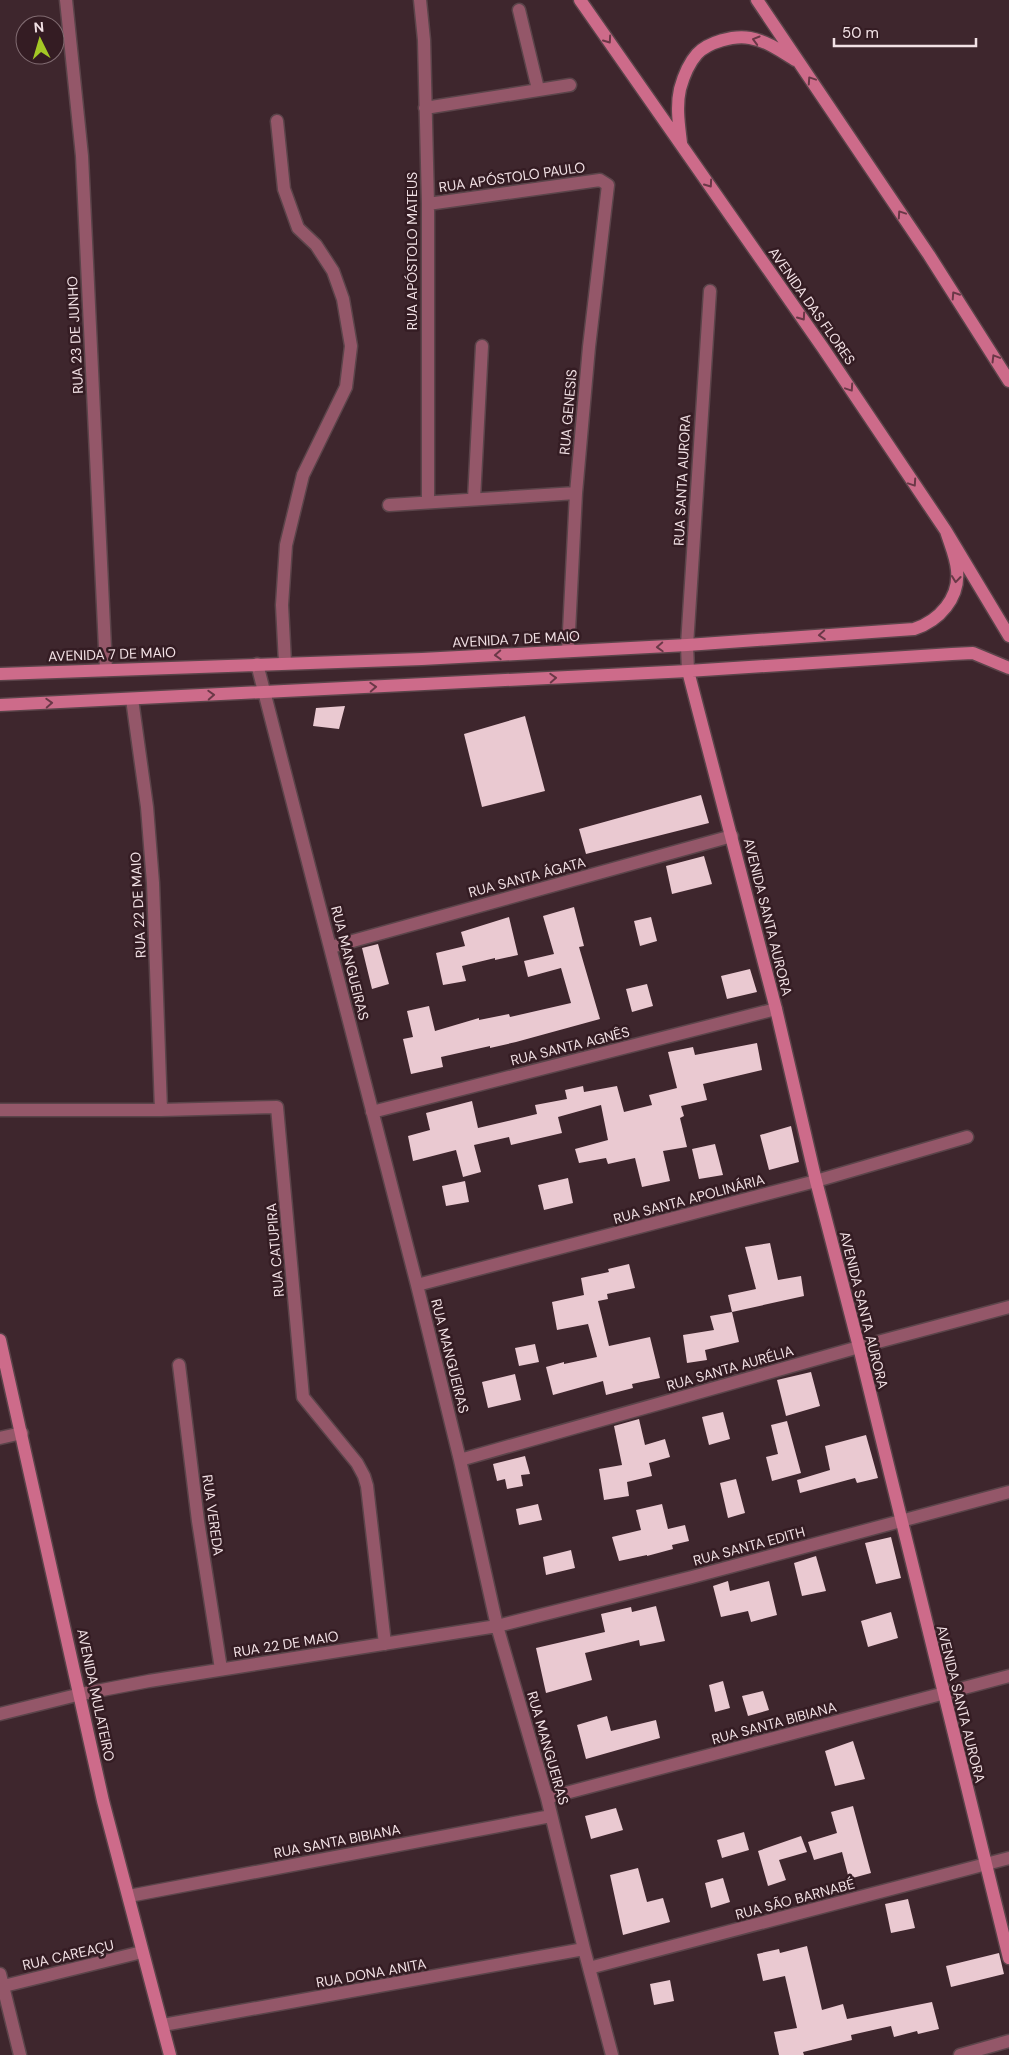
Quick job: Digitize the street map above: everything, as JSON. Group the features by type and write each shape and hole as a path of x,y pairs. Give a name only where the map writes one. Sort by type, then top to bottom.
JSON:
{"main road":[{"name":"AVENIDA DAS FLORES","path":"580,0 823,348 946,532 1009,636"},
{"path":"757,0 929,255 1009,381"},
{"path":"681,144 678,110 680,88 687,70 697,54 712,44 730,38 750,38 769,44 799,62"},
{"name":"AVENIDA 7 DE MAIO","path":"0,674 422,659 687,645 914,629 926,625 939,616 948,604 957,580 957,569 946,532"},
{"path":"0,705 688,671 966,653 980,656 1009,668"},
{"name":"AVENIDA SANTA AURORA","path":"688,671 776,1009 816,1181 902,1520 1009,1958"},
{"name":"AVENIDA MULATEIRO","path":"0,1340 81,1694 103,1801 170,2055"}],"street":[{"name":"RUA 23 DE JUNHO","path":"66,0 82,156 106,670"},
{"name":"RUA APÓSTOLO MATEUS","path":"420,0 424,40 428,204 428,502"},
{"path":"519,10 538,89"},
{"path":"425,108 570,85"},
{"path":"277,121 284,189 298,228 316,245 333,272 343,298 351,346 346,387 303,475 286,545 282,606 285,663"},
{"name":"RUA APÓSTOLO PAULO","path":"428,204 600,180"},
{"name":"RUA GENESIS","path":"568,651 576,493 589,347 608,192 608,185 600,180"},
{"name":"RUA SANTA AURORA","path":"688,671 687,645 710,291"},
{"path":"474,499 482,346"},
{"path":"389,505 576,493"},
{"name":"RUA MANGUEIRAS","path":"257,664 417,1285 460,1460 497,1626 552,1816 612,2055"},
{"name":"RUA 22 DE MAIO","path":"132,699 147,807 153,884 161,1110"},
{"name":"RUA SANTA ÁGATA","path":"331,946 732,836"},
{"name":"RUA SANTA AGNÊS","path":"372,1112 776,1009"},
{"name":"RUA CATUPIRA","path":"0,1110 161,1110 277,1107 303,1397 357,1463 368,1486 385,1644"},
{"name":"RUA SANTA APOLINÁRIA","path":"417,1285 816,1181 967,1137"},
{"name":"RUA SANTA AURÉLIA","path":"460,1460 859,1347 1009,1307"},
{"name":"RUA VEREDA","path":"179,1365 198,1521 221,1669"},
{"path":"0,1438 22,1433"},
{"name":"RUA SANTA EDITH","path":"497,1626 692,1578 1009,1492"},
{"name":"RUA 22 DE MAIO","path":"81,1694 221,1669 497,1626"},
{"name":"RUA SANTA BIBIANA","path":"547,1798 1009,1676"},
{"path":"0,1714 81,1694"},
{"name":"RUA SANTA BIBIANA","path":"128,1896 552,1816"},
{"name":"RUA SÃO BARNABÉ","path":"589,1968 1009,1858"},
{"name":"RUA DONA ANITA","path":"163,2025 584,1949"},
{"name":"RUA CAREAÇU","path":"1,1982 142,1952"},
{"path":"1,1982 20,2055"},
{"path":"960,2055 1009,2041"}],"building":[{"path":"345,706 339,729 313,726 316,708"},
{"path":"525,716 545,791 482,807 464,734"},
{"path":"701,795 709,823 586,854 579,829"},
{"path":"704,856 712,884 672,894 666,866"},
{"path":"574,907 584,946 579,947 600,1019 516,1042 441,1057 443,1067 411,1074 403,1039 413,1037 407,1011 429,1006 435,1031 479,1018 479,1020 509,1014 510,1017 571,1003 561,968 528,977 524,961 554,954 543,916"},
{"path":"509,917 518,955 462,966 466,981 443,985 436,953 465,946 461,932"},
{"path":"651,917 657,941 640,946 634,921"},
{"path":"378,944 389,984 372,989 362,948"},
{"path":"750,969 757,992 727,999 721,976"},
{"path":"647,984 653,1006 632,1012 626,989"},
{"path":"757,1043 762,1070 703,1084 707,1100 681,1106 684,1116 680,1118 687,1147 663,1151 670,1181 642,1187 635,1158 608,1164 606,1158 579,1163 575,1149 608,1140 601,1105 558,1117 562,1133 511,1145 509,1137 474,1145 481,1172 463,1177 456,1150 413,1161 408,1136 430,1130 426,1113 472,1101 478,1128 537,1114 535,1105 567,1099 565,1090 583,1086 584,1092 617,1086 624,1112 652,1105 649,1095 677,1088 668,1052 693,1047 695,1055"},
{"path":"791,1126 799,1162 769,1170 760,1135"},
{"path":"715,1144 723,1175 699,1179 692,1149"},
{"path":"568,1178 573,1203 544,1210 538,1185"},
{"path":"465,1181 469,1202 446,1206 442,1186"},
{"path":"770,1243 778,1280 801,1276 804,1296 732,1312 728,1295 756,1289 745,1247"},
{"path":"629,1264 635,1288 607,1294 608,1299 598,1301 609,1346 650,1337 660,1378 632,1384 633,1388 606,1395 603,1381 553,1395 546,1367 597,1357 588,1324 557,1330 552,1302 584,1295 581,1278 609,1272 608,1269"},
{"path":"732,1312 739,1342 705,1350 707,1360 687,1363 683,1335 714,1330 710,1316"},
{"path":"535,1344 539,1362 519,1366 515,1348"},
{"path":"811,1372 820,1406 786,1416 777,1380"},
{"path":"515,1374 521,1400 488,1408 482,1382"},
{"path":"723,1412 730,1439 709,1445 702,1417"},
{"path":"639,1419 645,1445 665,1439 670,1457 649,1463 652,1476 627,1482 629,1496 604,1500 599,1469 622,1465 614,1426"},
{"path":"787,1421 801,1473 772,1481 766,1457 778,1454 771,1425"},
{"path":"866,1435 878,1478 857,1483 855,1478 800,1493 797,1480 830,1470 825,1446"},
{"path":"525,1456 530,1474 521,1475 523,1486 507,1489 505,1479 497,1481 493,1464"},
{"path":"736,1479 745,1513 728,1518 720,1483"},
{"path":"538,1504 542,1520 519,1525 516,1509"},
{"path":"662,1504 668,1529 685,1525 689,1541 672,1545 673,1549 619,1561 612,1537 641,1530 636,1510"},
{"path":"891,1537 901,1578 876,1584 865,1543"},
{"path":"571,1550 575,1568 546,1575 543,1557"},
{"path":"816,1556 826,1591 802,1596 794,1563"},
{"path":"728,1581 730,1591 769,1581 777,1615 751,1622 748,1611 721,1617 713,1586"},
{"path":"656,1606 665,1641 640,1646 639,1640 585,1653 592,1680 546,1693 536,1648 605,1632 601,1614 631,1607 632,1612"},
{"path":"891,1612 898,1638 868,1647 861,1621"},
{"path":"723,1681 730,1708 715,1712 709,1685"},
{"path":"763,1691 769,1710 748,1716 742,1696"},
{"path":"607,1716 611,1731 656,1720 660,1738 586,1759 577,1725"},
{"path":"853,1741 865,1779 835,1786 825,1751"},
{"path":"853,1806 871,1873 849,1879 842,1852 814,1860 808,1842 837,1833 831,1812"},
{"path":"616,1808 623,1830 591,1839 585,1816"},
{"path":"744,1832 749,1850 722,1858 717,1840"},
{"path":"801,1836 807,1852 779,1860 786,1880 768,1886 758,1851"},
{"path":"638,1868 647,1902 663,1898 670,1922 623,1935 610,1875"},
{"path":"723,1878 730,1902 711,1908 705,1883"},
{"path":"908,1899 915,1928 891,1933 885,1904"},
{"path":"807,1946 822,2010 843,2004 847,2019 932,2002 939,2029 918,2034 917,2031 894,2037 891,2026 851,2035 852,2040 803,2052 804,2055 779,2055 774,2032 797,2028 785,1976 763,1981 757,1954 779,1949 780,1953"},
{"path":"999,1953 1004,1974 951,1987 946,1966"},
{"path":"670,1980 674,2001 654,2005 650,1984"}]}
